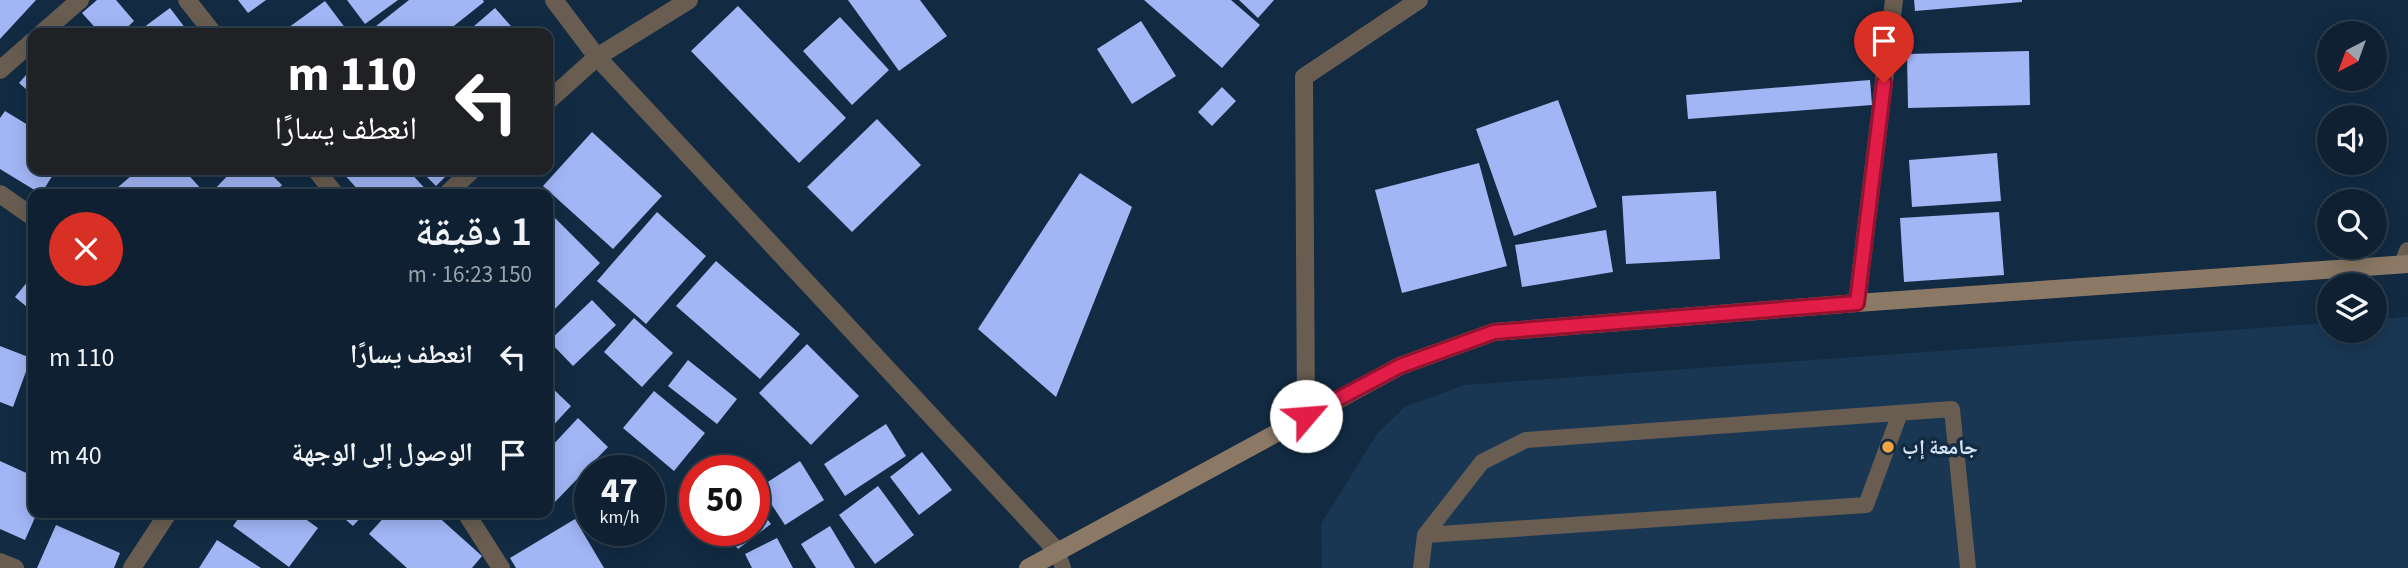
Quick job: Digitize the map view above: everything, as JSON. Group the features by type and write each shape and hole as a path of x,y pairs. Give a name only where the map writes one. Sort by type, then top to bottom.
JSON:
{"main road":[{"path":"1028,568 1400,366 1494,332 2406,260"}],"street":[{"path":"48,28 80,0"},
{"path":"187,0 209,28"},
{"path":"554,0 597,57 1057,551"},
{"path":"553,97 597,57 689,0"},
{"path":"1306,416 1304,78 1419,0"},
{"path":"1857,303 1894,0"},
{"path":"0,70 28,45"},
{"path":"320,175 331,189"},
{"path":"452,189 467,175"},
{"path":"0,194 28,214"},
{"path":"132,568 165,518"},
{"path":"469,518 501,568"},
{"path":"0,562 15,568"}],"lane":[{"path":"1421,568 1426,535 1482,462 1526,440 1952,409 1968,568"},
{"path":"1426,535 1866,505 1900,413"},
{"path":"1057,551 1063,568"}],"shaded area":[{"name":"جامعة إب","path":"2408,317 2408,568 1322,568 1321,524 1377,434 1405,407 1464,385 2317,324 2317,343 2387,343 2387,318"}],"building":[{"path":"0,0 36,0 0,39"},
{"path":"97,0 116,0 134,21 126,28 96,28 82,13"},
{"path":"238,0 266,0 248,13"},
{"path":"347,0 398,0 365,24"},
{"path":"409,0 484,2 451,28 374,28"},
{"path":"848,0 920,0 947,36 899,71"},
{"path":"1144,0 1231,0 1260,25 1222,68"},
{"path":"1239,0 1274,0 1258,18"},
{"path":"1914,0 2022,0 2022,2 1915,11"},
{"path":"325,1 345,28 288,28"},
{"path":"738,6 846,118 799,163 691,51"},
{"path":"170,8 185,28 143,28"},
{"path":"495,8 513,28 472,28"},
{"path":"840,17 889,70 852,105 803,51"},
{"path":"1141,21 1176,76 1132,104 1097,49"},
{"path":"2029,51 2030,105 1908,108 1907,54"},
{"path":"28,73 28,91 19,83"},
{"path":"1870,80 1872,105 1688,119 1686,95"},
{"path":"1222,87 1236,101 1212,126 1198,112"},
{"path":"1558,100 1597,207 1514,236 1476,129"},
{"path":"5,111 28,125 28,175 53,175 44,189 33,189 0,169 0,118"},
{"path":"877,119 921,165 852,232 807,187"},
{"path":"592,132 662,196 613,249 553,195 553,189 543,186"},
{"path":"1997,153 2001,201 1912,207 1909,160"},
{"path":"1479,163 1507,266 1402,293 1375,190"},
{"path":"1080,173 1132,207 1056,397 978,329"},
{"path":"132,175 189,175 201,189 116,189"},
{"path":"228,175 272,175 282,185 278,189 215,189"},
{"path":"345,175 413,175 425,189 357,189"},
{"path":"425,175 447,175 436,186"},
{"path":"1716,191 1720,259 1626,264 1622,196"},
{"path":"657,212 706,256 646,324 597,281"},
{"path":"1999,212 2004,275 1904,282 1900,218"},
{"path":"553,216 600,263 553,311"},
{"path":"1606,230 1613,272 1522,287 1515,245"},
{"path":"716,261 800,334 760,379 676,306"},
{"path":"28,281 28,308 15,297"},
{"path":"592,300 616,325 573,366 553,345 553,337"},
{"path":"634,318 673,353 642,387 604,352"},
{"path":"807,344 859,396 811,445 759,393"},
{"path":"0,346 28,357 28,366 13,407 0,402"},
{"path":"688,360 737,399 717,424 668,386"},
{"path":"553,389 571,406 553,426"},
{"path":"654,391 705,433 687,455 679,455 679,465 674,471 665,463 665,455 655,455 623,428"},
{"path":"578,418 608,447 600,455 574,455 574,482 553,502 553,445"},
{"path":"886,424 906,456 845,496 824,464"},
{"path":"922,452 952,490 919,515 890,477"},
{"path":"0,461 28,474 28,518 35,518 25,540 0,529"},
{"path":"800,461 824,500 785,525 770,502 770,480"},
{"path":"878,486 914,535 875,564 839,515"},
{"path":"239,518 304,518 318,528 289,567 233,526"},
{"path":"344,518 360,518 353,526"},
{"path":"383,518 440,518 482,556 472,568 407,568 369,534"},
{"path":"574,520 574,546 591,546 604,568 516,568 510,558"},
{"path":"56,525 120,553 114,568 37,568"},
{"path":"830,526 855,568 816,568 801,544"},
{"path":"777,538 793,568 752,568 745,554 761,546 770,546 770,542"},
{"path":"217,540 261,568 199,568"}],"place":[{"name":"جامعة إب","path":"1888,447"}],"route":[{"path":"1306,416 1400,366 1494,332 1857,303 1884,83"}]}
